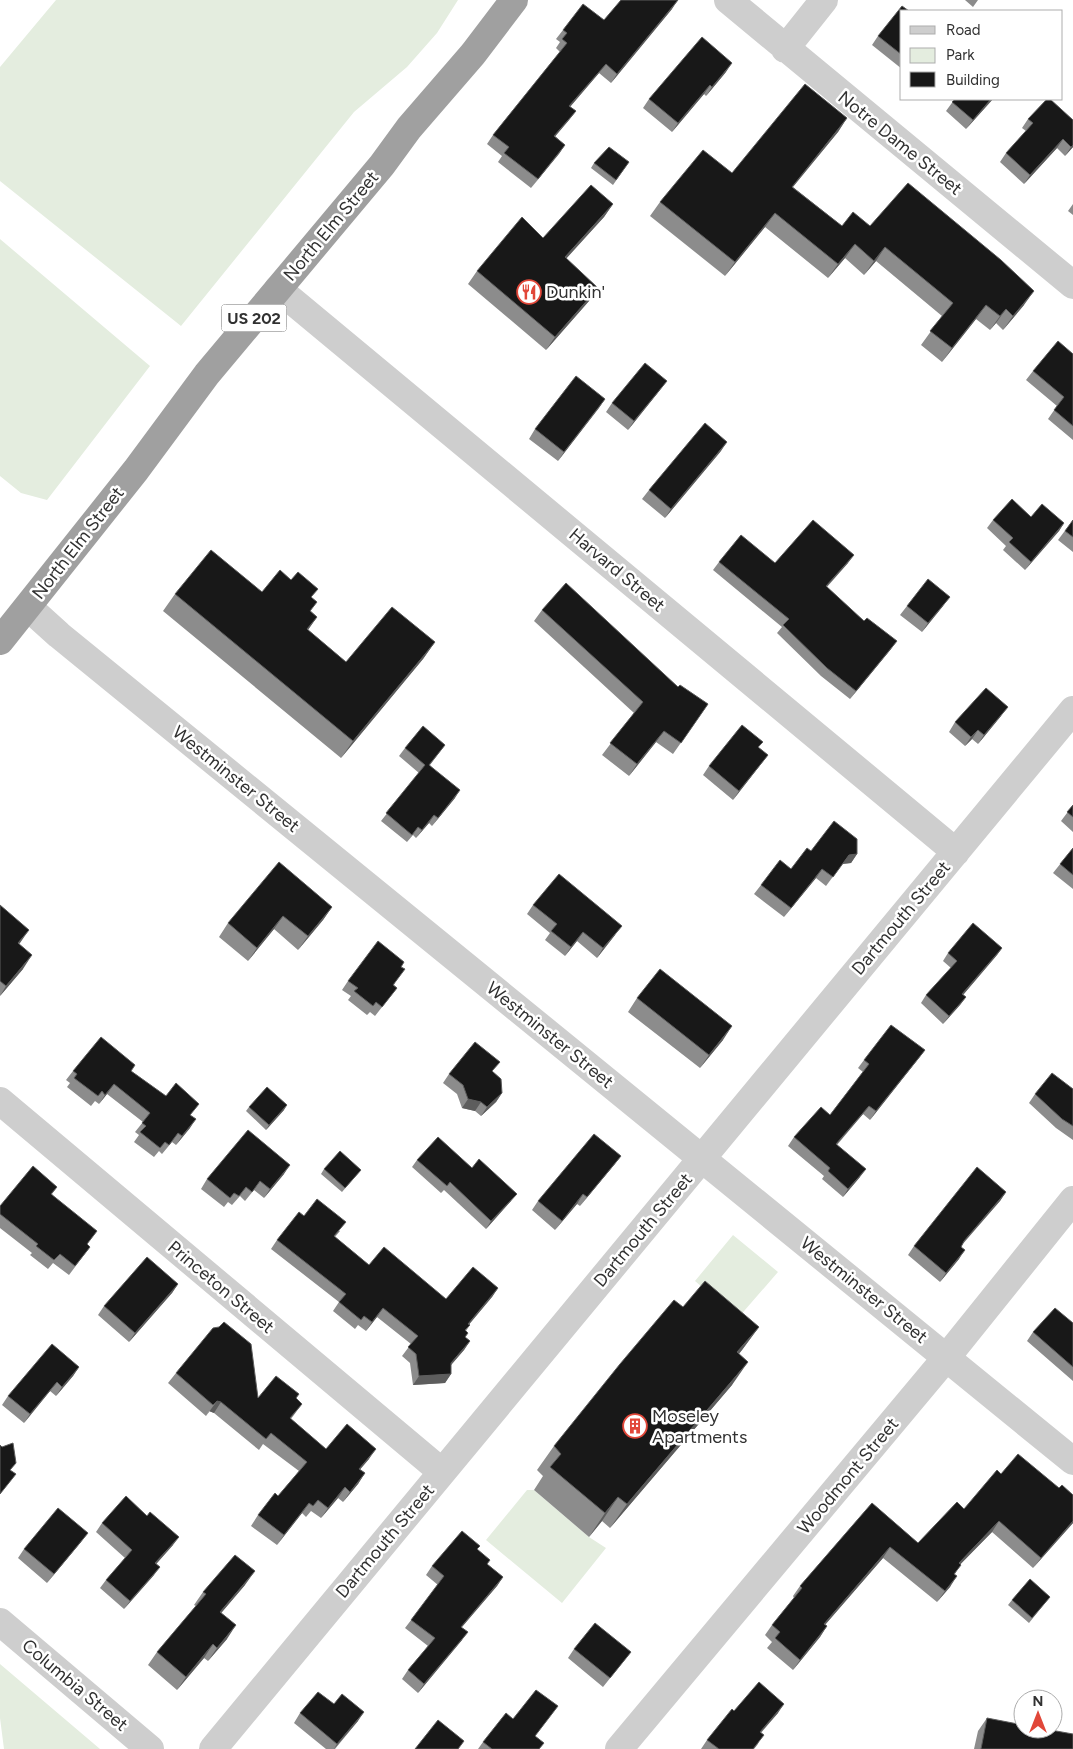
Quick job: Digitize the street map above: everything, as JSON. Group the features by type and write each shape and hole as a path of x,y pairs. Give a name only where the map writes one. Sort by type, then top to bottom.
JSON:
{"highway":[{"name":"North Elm Street","path":"0,641 136,470 207,374 473,54 514,0"}],"street":[{"name":"Notre Dame Street","path":"728,0 1073,285"},
{"path":"785,49 824,0"},
{"name":"Harvard Street","path":"278,288 956,852"},
{"name":"Westminster Street","path":"28,607 58,635 1073,1461"},
{"name":"Dartmouth Street","path":"213,1749 1073,710"},
{"name":"Princeton Street","path":"0,1101 442,1472"},
{"name":"Woodmont Street","path":"619,1749 946,1358 1073,1200"},
{"name":"Columbia Street","path":"0,1622 150,1749"}],"green space":[{"path":"56,0 458,0 437,33 407,67 354,112 181,326 0,181 0,67"},
{"path":"0,239 150,366 47,500 21,493 0,476"},
{"path":"733,1235 778,1272 738,1318 695,1281"},
{"path":"527,1490 534,1490 589,1537 606,1548 562,1603 486,1540"},
{"path":"0,1664 100,1749 4,1749 0,1718"}],"building":[{"path":"621,0 678,0 617,74 606,64 569,106 576,111 554,136 565,145 538,179 504,153 509,147 493,135 567,43 562,39 567,33 563,30 583,4 604,20"},
{"path":"902,6 908,10 900,10 900,53 878,36"},
{"path":"702,37 732,63 712,87 710,85 678,123 649,99"},
{"path":"805,84 847,118 792,187 842,226 853,212 870,226 908,183 1001,260 1034,291 1013,316 1006,309 1000,316 986,305 952,348 930,331 953,303 885,247 874,261 855,244 838,264 775,213 735,262 660,202 703,150 732,173"},
{"path":"954,100 990,100 973,120 952,102"},
{"path":"1046,100 1051,100 1073,120 1073,145 1071,147 1063,139 1030,175 1006,153 1033,123 1028,119"},
{"path":"609,147 629,162 616,180 594,163"},
{"path":"591,185 613,204 565,257 598,288 555,337 477,271 522,217 543,238"},
{"path":"1058,341 1073,354 1073,426 1054,410 1064,397 1033,371"},
{"path":"645,363 667,381 634,421 612,403"},
{"path":"576,376 605,399 564,452 535,429"},
{"path":"705,423 727,442 671,509 649,490"},
{"path":"1012,499 1031,517 1042,504 1064,523 1031,562 1009,542 1013,538 993,520"},
{"path":"813,520 854,555 826,586 864,621 867,618 897,641 856,691 827,668 783,625 789,619 719,562 741,535 775,563"},
{"path":"1073,520 1073,537 1065,531"},
{"path":"211,550 262,592 280,570 291,580 298,572 318,589 311,597 317,602 310,611 317,617 307,629 346,662 392,607 435,642 353,741 175,594"},
{"path":"928,579 950,597 928,623 907,606"},
{"path":"566,583 678,687 680,685 708,704 681,743 664,731 637,764 610,743 643,702 542,610"},
{"path":"986,688 1008,707 984,735 978,730 971,737 955,722"},
{"path":"742,725 763,742 758,747 768,755 739,791 709,766"},
{"path":"423,726 445,745 429,765 460,790 438,818 434,815 422,830 418,827 412,835 386,813 425,765 405,748"},
{"path":"1073,805 1073,817 1067,812"},
{"path":"834,821 857,839 857,854 849,855 833,877 822,869 791,908 761,885 780,860 791,869 807,848 811,851"},
{"path":"1073,848 1073,875 1060,864"},
{"path":"279,862 332,907 308,936 283,916 257,948 228,923"},
{"path":"559,874 622,926 603,948 583,932 571,947 551,931 557,924 533,905"},
{"path":"0,905 29,930 18,943 32,955 6,986 0,981"},
{"path":"973,923 1002,948 962,994 966,997 949,1016 926,995 957,961 948,953"},
{"path":"378,941 404,962 401,967 405,969 393,985 397,988 382,1007 376,1002 373,1006 354,991 358,988 348,981"},
{"path":"660,969 732,1026 709,1055 637,998"},
{"path":"891,1025 925,1050 876,1111 869,1106 836,1144 866,1169 848,1189 828,1171 830,1168 794,1137 821,1107 830,1115 869,1064 864,1060"},
{"path":"101,1037 135,1065 131,1071 166,1096 176,1083 199,1104 190,1115 196,1119 182,1136 178,1133 169,1145 165,1142 160,1148 140,1132 146,1126 142,1123 150,1113 114,1084 105,1095 102,1091 98,1096 74,1078 77,1074 73,1071"},
{"path":"475,1042 500,1062 492,1071 501,1079 502,1093 487,1107 481,1102 468,1099 463,1085 449,1074"},
{"path":"1052,1073 1073,1089 1073,1126 1062,1119 1035,1094"},
{"path":"267,1087 287,1105 269,1125 249,1107"},
{"path":"248,1130 290,1165 270,1189 260,1181 252,1192 246,1187 239,1196 234,1193 230,1198 207,1179"},
{"path":"594,1134 621,1156 587,1197 583,1194 562,1221 538,1201"},
{"path":"438,1137 472,1168 479,1159 517,1194 491,1221 450,1182 447,1186 417,1160"},
{"path":"340,1151 361,1170 345,1188 324,1169"},
{"path":"33,1166 57,1187 51,1194 97,1231 87,1244 90,1247 75,1266 60,1254 54,1260 36,1246 38,1244 0,1214 0,1206"},
{"path":"977,1167 1006,1192 964,1241 961,1247 965,1250 946,1273 914,1246"},
{"path":"317,1199 346,1222 334,1236 369,1265 384,1247 446,1299 473,1267 498,1288 468,1324 470,1325 465,1330 468,1333 465,1337 470,1341 451,1363 451,1374 419,1376 416,1354 408,1347 418,1336 383,1308 372,1322 364,1316 361,1320 339,1302 346,1294 277,1240 299,1212 304,1216"},
{"path":"147,1257 178,1284 135,1333 104,1306"},
{"name":"Moseley Apartments","path":"705,1281 759,1327 737,1352 748,1362 627,1504 618,1497 605,1513 550,1467 561,1454 554,1446 674,1300 683,1307"},
{"path":"1055,1308 1073,1323 1073,1367 1033,1332"},
{"path":"224,1322 251,1344 258,1398 276,1376 299,1394 296,1398 302,1404 290,1418 326,1449 347,1424 376,1449 359,1469 365,1473 350,1492 345,1487 328,1508 318,1500 313,1506 309,1503 284,1535 258,1515 275,1493 278,1496 307,1462 271,1433 266,1439 221,1402 217,1401 213,1405 176,1373 213,1328 219,1327"},
{"path":"52,1344 79,1367 62,1387 57,1382 30,1414 8,1396"},
{"path":"13,1443 16,1463 10,1470 16,1474 0,1494 0,1445 2,1447"},
{"path":"1018,1454 1059,1488 1062,1485 1073,1495 1073,1521 1041,1558 999,1521 959,1563 961,1565 954,1574 957,1576 945,1591 890,1547 824,1624 827,1626 800,1660 775,1638 780,1632 772,1625 802,1588 800,1586 872,1503 918,1543 957,1502 964,1509 997,1470 1001,1474"},
{"path":"126,1496 147,1516 150,1512 179,1537 155,1563 160,1567 130,1601 106,1580 132,1550 102,1523"},
{"path":"58,1508 88,1533 54,1574 24,1549"},
{"path":"462,1531 480,1546 477,1549 490,1560 487,1564 503,1577 461,1627 468,1632 424,1684 408,1670 435,1638 411,1620 444,1576 432,1566"},
{"path":"235,1555 255,1571 220,1612 236,1625 217,1648 213,1644 186,1677 157,1652 206,1594 203,1592"},
{"path":"1030,1579 1050,1597 1032,1618 1012,1600"},
{"path":"595,1623 631,1652 610,1678 574,1649"},
{"path":"759,1682 784,1704 760,1732 764,1735 753,1749 719,1749 707,1740 732,1709 734,1711"},
{"path":"536,1690 558,1706 535,1736 544,1743 539,1749 492,1749 483,1742 506,1713 513,1719"},
{"path":"318,1692 334,1704 342,1694 364,1712 337,1744 300,1713"},
{"path":"987,1718 1013,1723 1013,1739 1063,1739 1063,1732 1073,1734 1073,1749 981,1749"},
{"path":"438,1720 464,1741 458,1749 415,1749"}],"place":[{"name":"Dunkin'","path":"529,292"},
{"name":"Moseley Apartments","path":"635,1426"}]}
